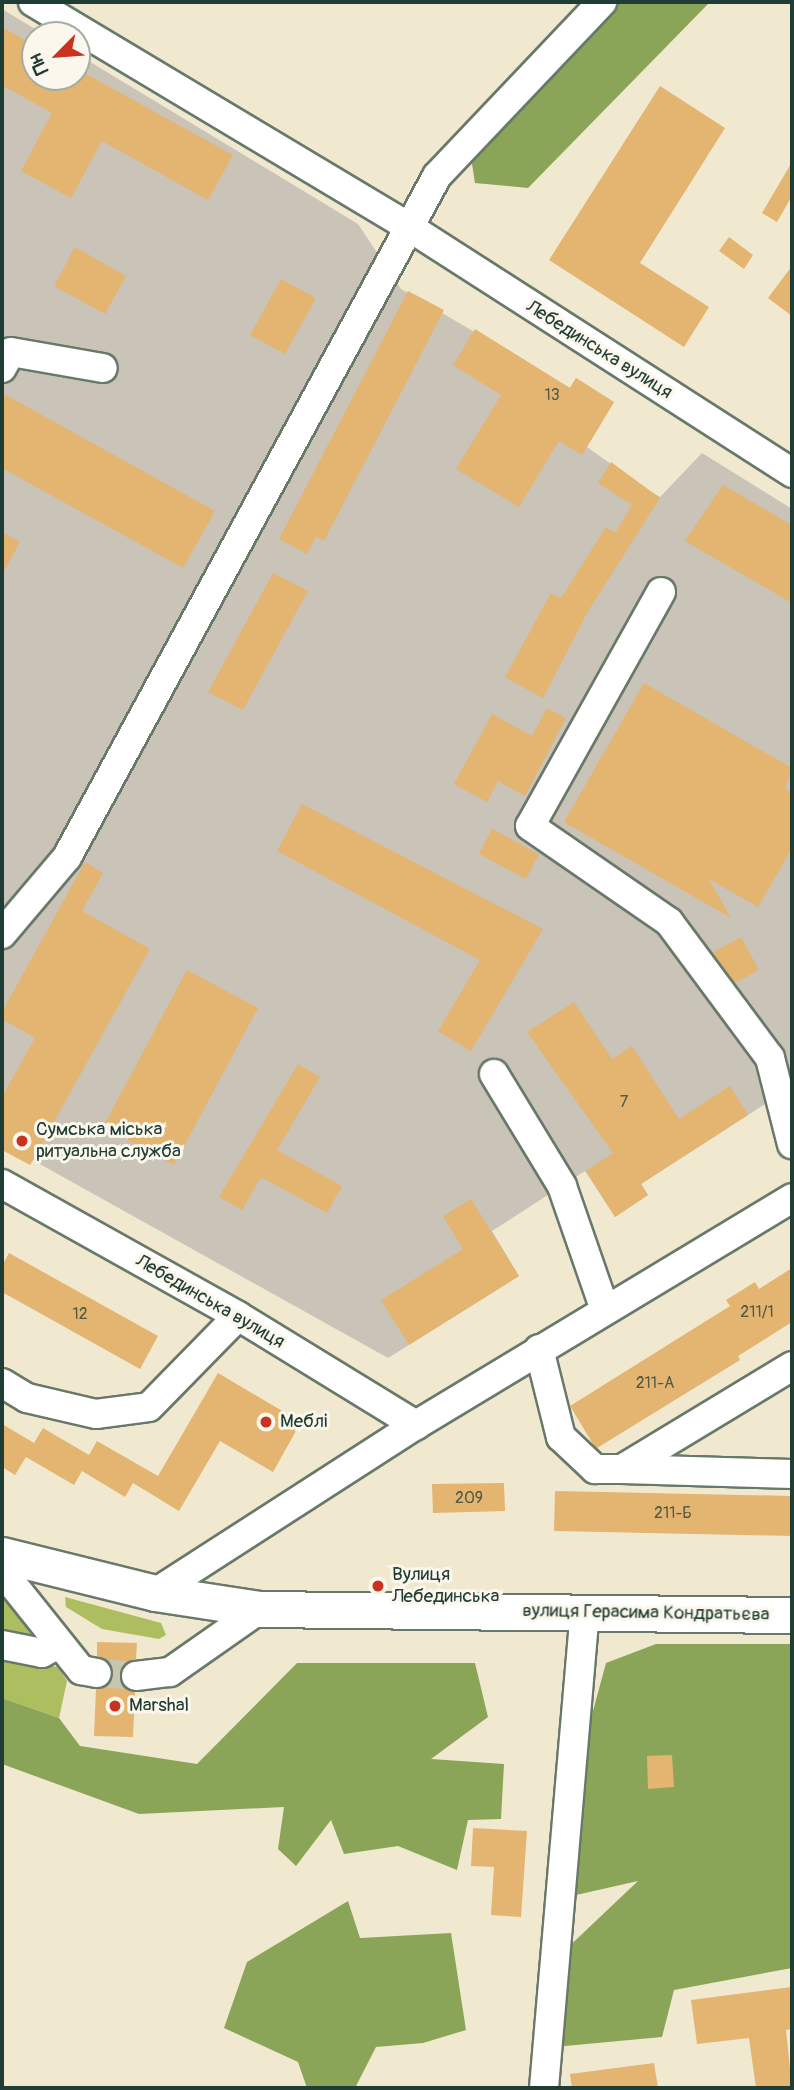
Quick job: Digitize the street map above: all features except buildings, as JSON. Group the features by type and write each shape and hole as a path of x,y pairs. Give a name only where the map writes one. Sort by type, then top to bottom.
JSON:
{"main road":[{"name":"вулиця Герасима Кондратьєва","path":"2,1555 155,1593 260,1609 792,1615"}],"street":[{"name":"Лебединська вулиця","path":"33,2 407,225 792,473"},
{"path":"2,934 67,857 407,225 437,176 602,2"},
{"path":"2,369 11,352 103,368"},
{"path":"661,592 530,826 669,922 770,1058 792,1144"},
{"path":"494,1074 562,1186 605,1310"},
{"name":"Лебединська вулиця","path":"2,1184 238,1316 416,1425"},
{"path":"155,1593 416,1425 792,1198"},
{"path":"2,1383 27,1398 96,1414 149,1407 238,1316"},
{"path":"539,1349 561,1437 595,1469 792,1474"},
{"path":"622,1469 792,1366"},
{"path":"2,1571 81,1670 96,1673"},
{"path":"135,1676 170,1672 260,1609"},
{"path":"544,2088 585,1612"},
{"path":"2,1645 41,1653 59,1644"}],"shaded area":[{"path":"2,9 22,21 21,91 91,91 91,62 358,224 401,289 570,388 576,378 614,402 587,447 643,487 660,497 702,453 792,509 792,1095 770,1101 641,1184 648,1195 615,1217 585,1171 492,1231 519,1276 388,1358 2,1143"}],"green space":[{"path":"602,2 710,2 528,188 475,183 469,145"},
{"path":"2,1591 39,1640 2,1631"},
{"path":"65,1597 161,1623 166,1635 159,1639 102,1629 66,1607"},
{"path":"656,1644 792,1644 792,1968 674,1990 662,2037 554,2047 561,1954 638,1881 554,1900 564,1818 606,1663"},
{"path":"2,1656 58,1667 67,1681 59,1718 2,1698"},
{"path":"297,1663 475,1663 488,1717 431,1759 504,1764 501,1819 468,1820 457,1870 398,1846 344,1854 331,1820 296,1866 278,1849 284,1807 139,1814 2,1764 2,1698 59,1718 80,1746 197,1764"},
{"path":"348,1901 360,1938 451,1933 466,2030 423,2043 376,2047 355,2088 307,2088 298,2062 224,2028 247,1962"}],"tunnel":[{"path":"97,1673 136,1676"}],"place":[{"name":"Сумська міська ритуальна служба","path":"22,1141"},
{"name":"Меблі","path":"266,1422"},
{"name":"Вулиця Лебединська","path":"378,1586"},
{"name":"Marshal","path":"115,1706"}]}
